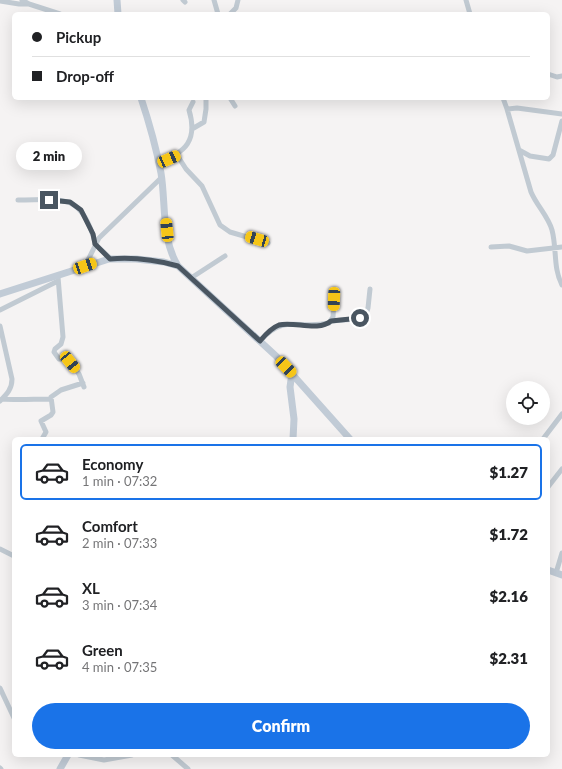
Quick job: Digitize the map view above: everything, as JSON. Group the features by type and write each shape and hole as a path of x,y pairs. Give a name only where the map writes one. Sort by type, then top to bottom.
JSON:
{"street":[{"path":"22,0 29,4 54,12"},
{"path":"117,0 118,12"},
{"path":"214,0 217,12"},
{"path":"232,12 236,8 238,0"},
{"path":"466,0 469,12"},
{"path":"0,1 29,4"},
{"path":"550,74 562,76"},
{"path":"142,100 150,125 162,178 168,241 172,257 178,266 260,341 292,373 348,437"},
{"path":"192,129 204,122 206,100"},
{"path":"231,100 235,106"},
{"path":"504,100 534,200 550,225 562,285"},
{"path":"158,162 177,155 191,138 193,125 189,110 193,102"},
{"path":"507,109 517,108 562,114"},
{"path":"519,150 530,156 549,159 553,155 562,121"},
{"path":"177,155 186,169 202,186 220,225 230,232 268,243"},
{"path":"85,266 95,243 107,228 162,178"},
{"path":"18,200 70,202 81,210 85,216 95,243 110,259"},
{"path":"490,247 514,247 527,251 554,247 562,248"},
{"path":"191,278 225,256"},
{"path":"0,310 85,266 110,259 121,258 164,262 178,266"},
{"path":"0,294 58,279"},
{"path":"43,437 46,432 41,421 51,415 50,399 54,394 61,390 84,385 79,374 69,360 59,359 54,352 63,337 58,279"},
{"path":"260,341 271,329 280,325 315,325 329,323 331,321 356,319 365,316 368,308 370,288"},
{"path":"331,321 334,310 334,299"},
{"path":"0,326 2,341 12,379 12,385 9,391 1,400"},
{"path":"292,373 290,387 294,419 293,437"},
{"path":"1,400 50,399"},
{"path":"545,437 562,414"},
{"path":"550,484 562,468"},
{"path":"0,549 12,555"},
{"path":"559,574 562,553"},
{"path":"0,688 12,714"},
{"path":"60,769 67,757"},
{"path":"89,757 104,760 121,757"},
{"path":"174,757 188,769"}],"route":[{"path":"49,200 62,200 76,205 85,216 93,234 95,244 110,259 136,259 164,262 178,266 260,341 271,329 280,325 315,325 329,323 331,321 360,318"}]}
